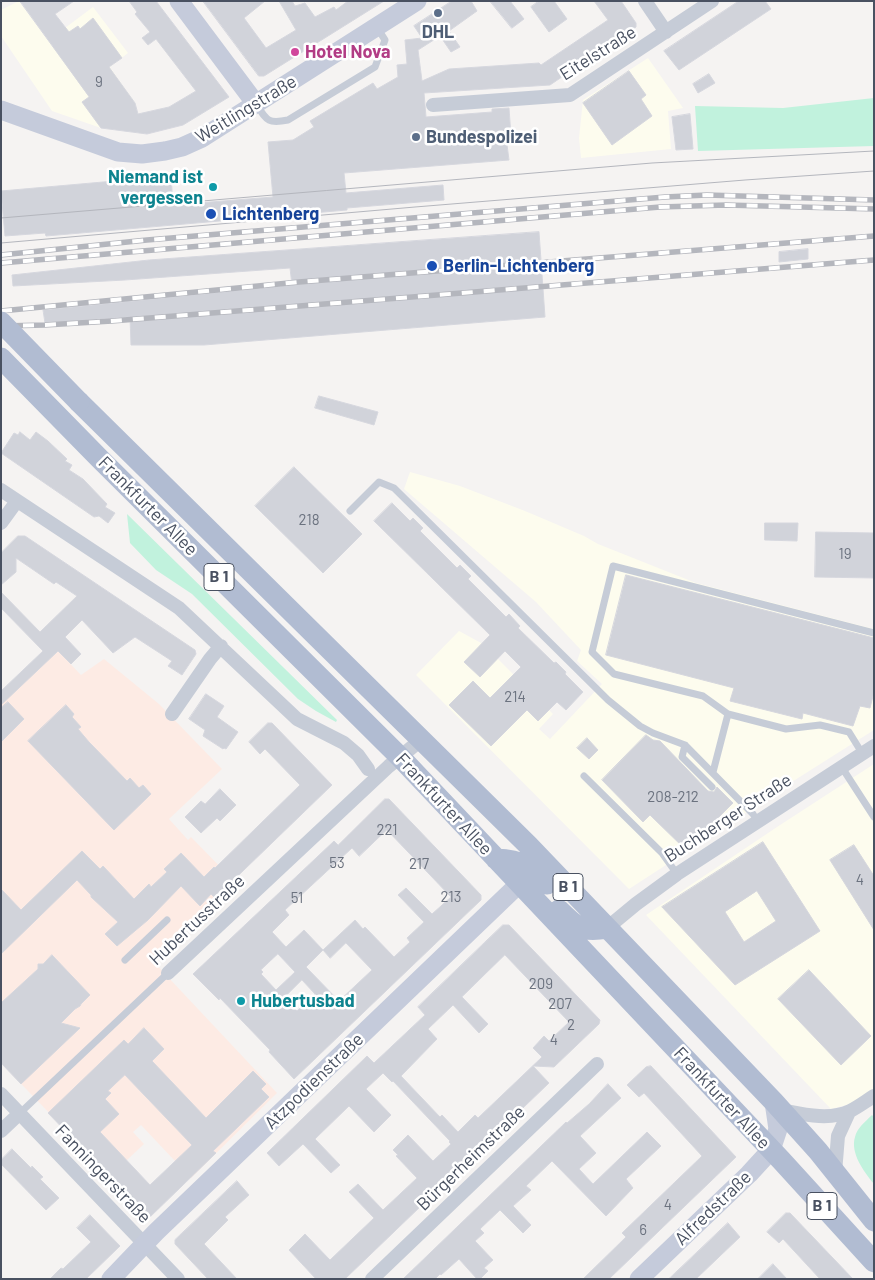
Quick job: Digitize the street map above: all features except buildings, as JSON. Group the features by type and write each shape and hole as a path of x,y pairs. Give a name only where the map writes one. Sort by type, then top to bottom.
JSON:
{"main road":[{"name":"Frankfurter Allee","path":"1,322 187,510 529,846 777,1106 836,1173 874,1221"},
{"name":"Frankfurter Allee","path":"1,358 400,757 771,1150 874,1262"},
{"path":"496,859 511,860 525,864 571,909 607,928"},
{"path":"519,884 536,886 576,926 592,931 607,928"},
{"path":"596,965 607,928"}],"street":[{"path":"179,1 256,104"},
{"name":"Weitlingstraße","path":"1,110 118,152 142,154 182,147 202,138 417,1"},
{"path":"645,1 666,32"},
{"name":"Eitelstraße","path":"433,105 516,98 565,97 712,1"},
{"name":"Frankfurter Allee","path":"1,490 180,608 297,719 344,743 368,769"},
{"path":"1,523 17,501"},
{"path":"172,714 221,646"},
{"name":"Hubertusstraße","path":"168,973 400,757 422,739"},
{"name":"Buchberger Straße","path":"607,928 677,874 868,749"},
{"name":"Atzpodienstraße","path":"111,1279 519,884"},
{"name":"Bürgerheimstraße","path":"372,1279 597,1064"},
{"name":"Fanningerstraße","path":"1,1094 178,1279"},
{"name":"Frankfurter Allee","path":"777,1106 814,1116 849,1112 874,1096"},
{"name":"Alfredstraße","path":"639,1279 749,1174 771,1150 778,1129 777,1106"},
{"path":"836,1173 838,1136 849,1112"},
{"name":"Hubertusstraße","path":"1,1131 20,1113"}],"lane":[{"path":"256,104 269,120 275,123 288,120 375,67 385,40 377,28"},
{"path":"350,511 379,482 394,488 608,700 640,726 684,745 713,772 753,814 758,822"},
{"path":"868,749 849,732 820,725 786,729 728,714 703,696 614,674 592,652 612,566 874,634"},
{"path":"713,772 728,714"},
{"path":"684,745 682,757 712,787"},
{"path":"841,766 874,817"},
{"path":"584,776 662,853 677,874"},
{"path":"125,960 167,920"},
{"name":"Hubertusstraße","path":"20,1113 168,973"}],"shaded area":[{"path":"19,1 53,47 65,28 93,7 128,53 110,67 135,103 143,133 101,128 52,111 1,36 1,10"},
{"path":"648,58 683,108 668,111 671,149 581,158 579,138 583,100"},
{"path":"410,472 460,486 525,511 584,536 598,544 696,583 874,629 874,730 757,804 629,889 416,675 459,631 483,644 553,714 539,729 550,739 602,684 577,661 581,650 536,602 404,489"},
{"path":"58,651 81,675 104,659 159,704 222,769 169,819 188,840 191,837 233,880 151,959 277,1093 191,1178 141,1125 133,1132 144,1144 110,1176 1,1063 1,697"},
{"path":"874,764 874,1090 854,1103 831,1109 646,915"}],"green space":[{"path":"874,98 874,146 698,151 695,106 783,108"},
{"path":"127,514 337,720 336,722 298,699 192,594 156,570 130,543"},
{"path":"872,1115 874,1117 874,1184 859,1162 854,1149 855,1137 858,1131"}],"tram line":[{"path":"1,218 652,163 874,151"},
{"path":"1,243 415,207 874,171"}],"railway":[{"path":"1,255 147,240 665,197 707,195 874,200"},
{"path":"1,263 660,207 726,205 874,209"},
{"path":"1,311 299,282 874,236"},
{"path":"1,326 112,321 874,260"}],"place":[{"name":"DHL","path":"438,13"},
{"name":"Hotel Nova","path":"295,52"},
{"name":"Bundespolizei","path":"416,137"},
{"name":"Niemand ist vergessen","path":"213,187"},
{"name":"Lichtenberg","path":"211,214"},
{"name":"Berlin-Lichtenberg","path":"432,266"},
{"name":"Hubertusbad","path":"241,1001"}]}
